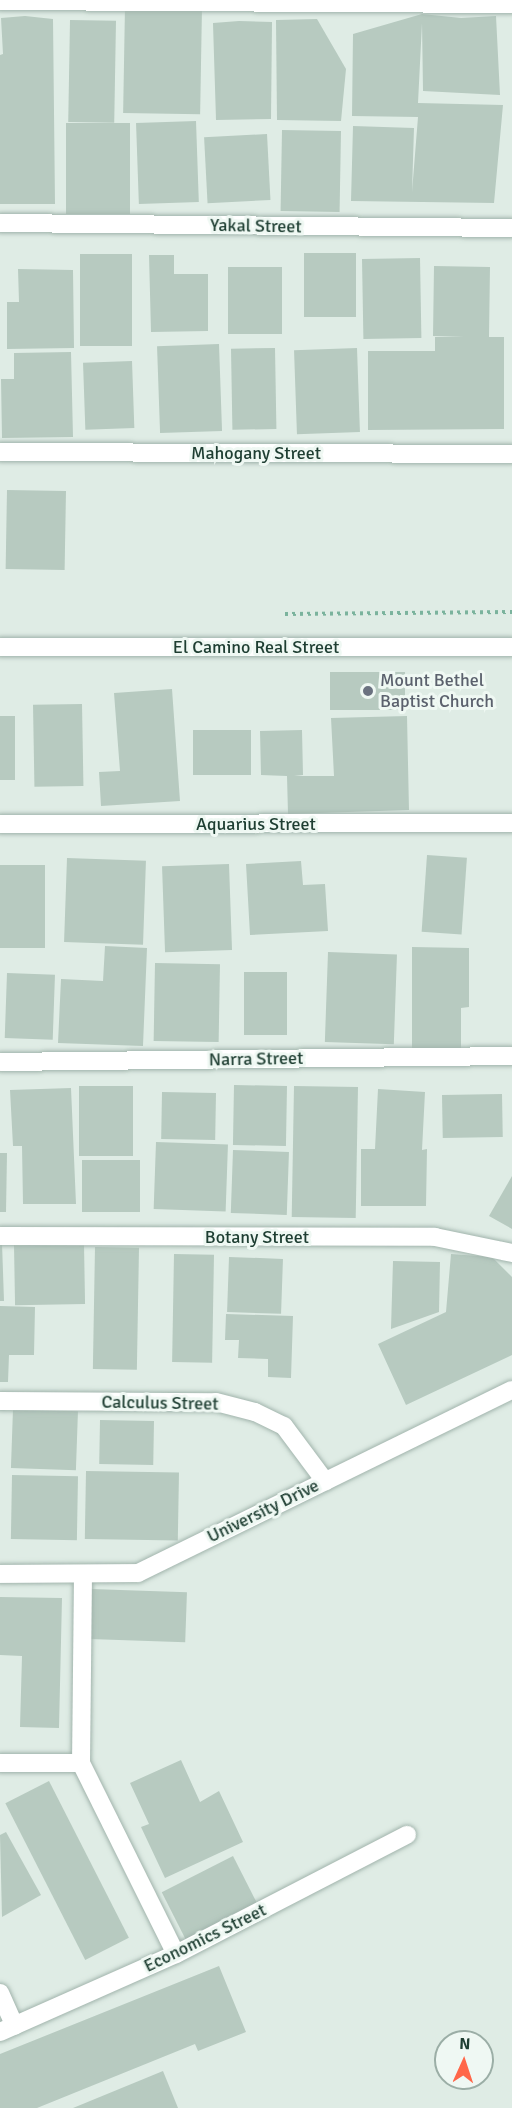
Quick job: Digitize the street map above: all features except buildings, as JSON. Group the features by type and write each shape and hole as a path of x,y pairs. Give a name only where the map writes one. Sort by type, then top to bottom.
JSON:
{"street":[{"path":"0,1 512,4"},
{"name":"Yakal Street","path":"0,223 512,228"},
{"name":"Mahogany Street","path":"0,452 512,454"},
{"name":"El Camino Real Street","path":"0,646 512,647"},
{"name":"Aquarius Street","path":"0,824 512,823"},
{"name":"Narra Street","path":"0,1062 512,1056"},
{"name":"Botany Street","path":"0,1236 435,1237 512,1253"},
{"name":"University Drive","path":"0,1574 138,1573 512,1390"},
{"name":"Calculus Street","path":"0,1401 216,1402 255,1412 284,1426 325,1481"},
{"path":"83,1574 81,1763 176,1954"},
{"path":"0,1763 81,1763"},
{"name":"Economics Street","path":"8,2029 176,1954 407,1835"},
{"path":"0,1993 8,2029"}],"place":[{"name":"Mount Bethel Baptist Church","path":"368,691"}]}
